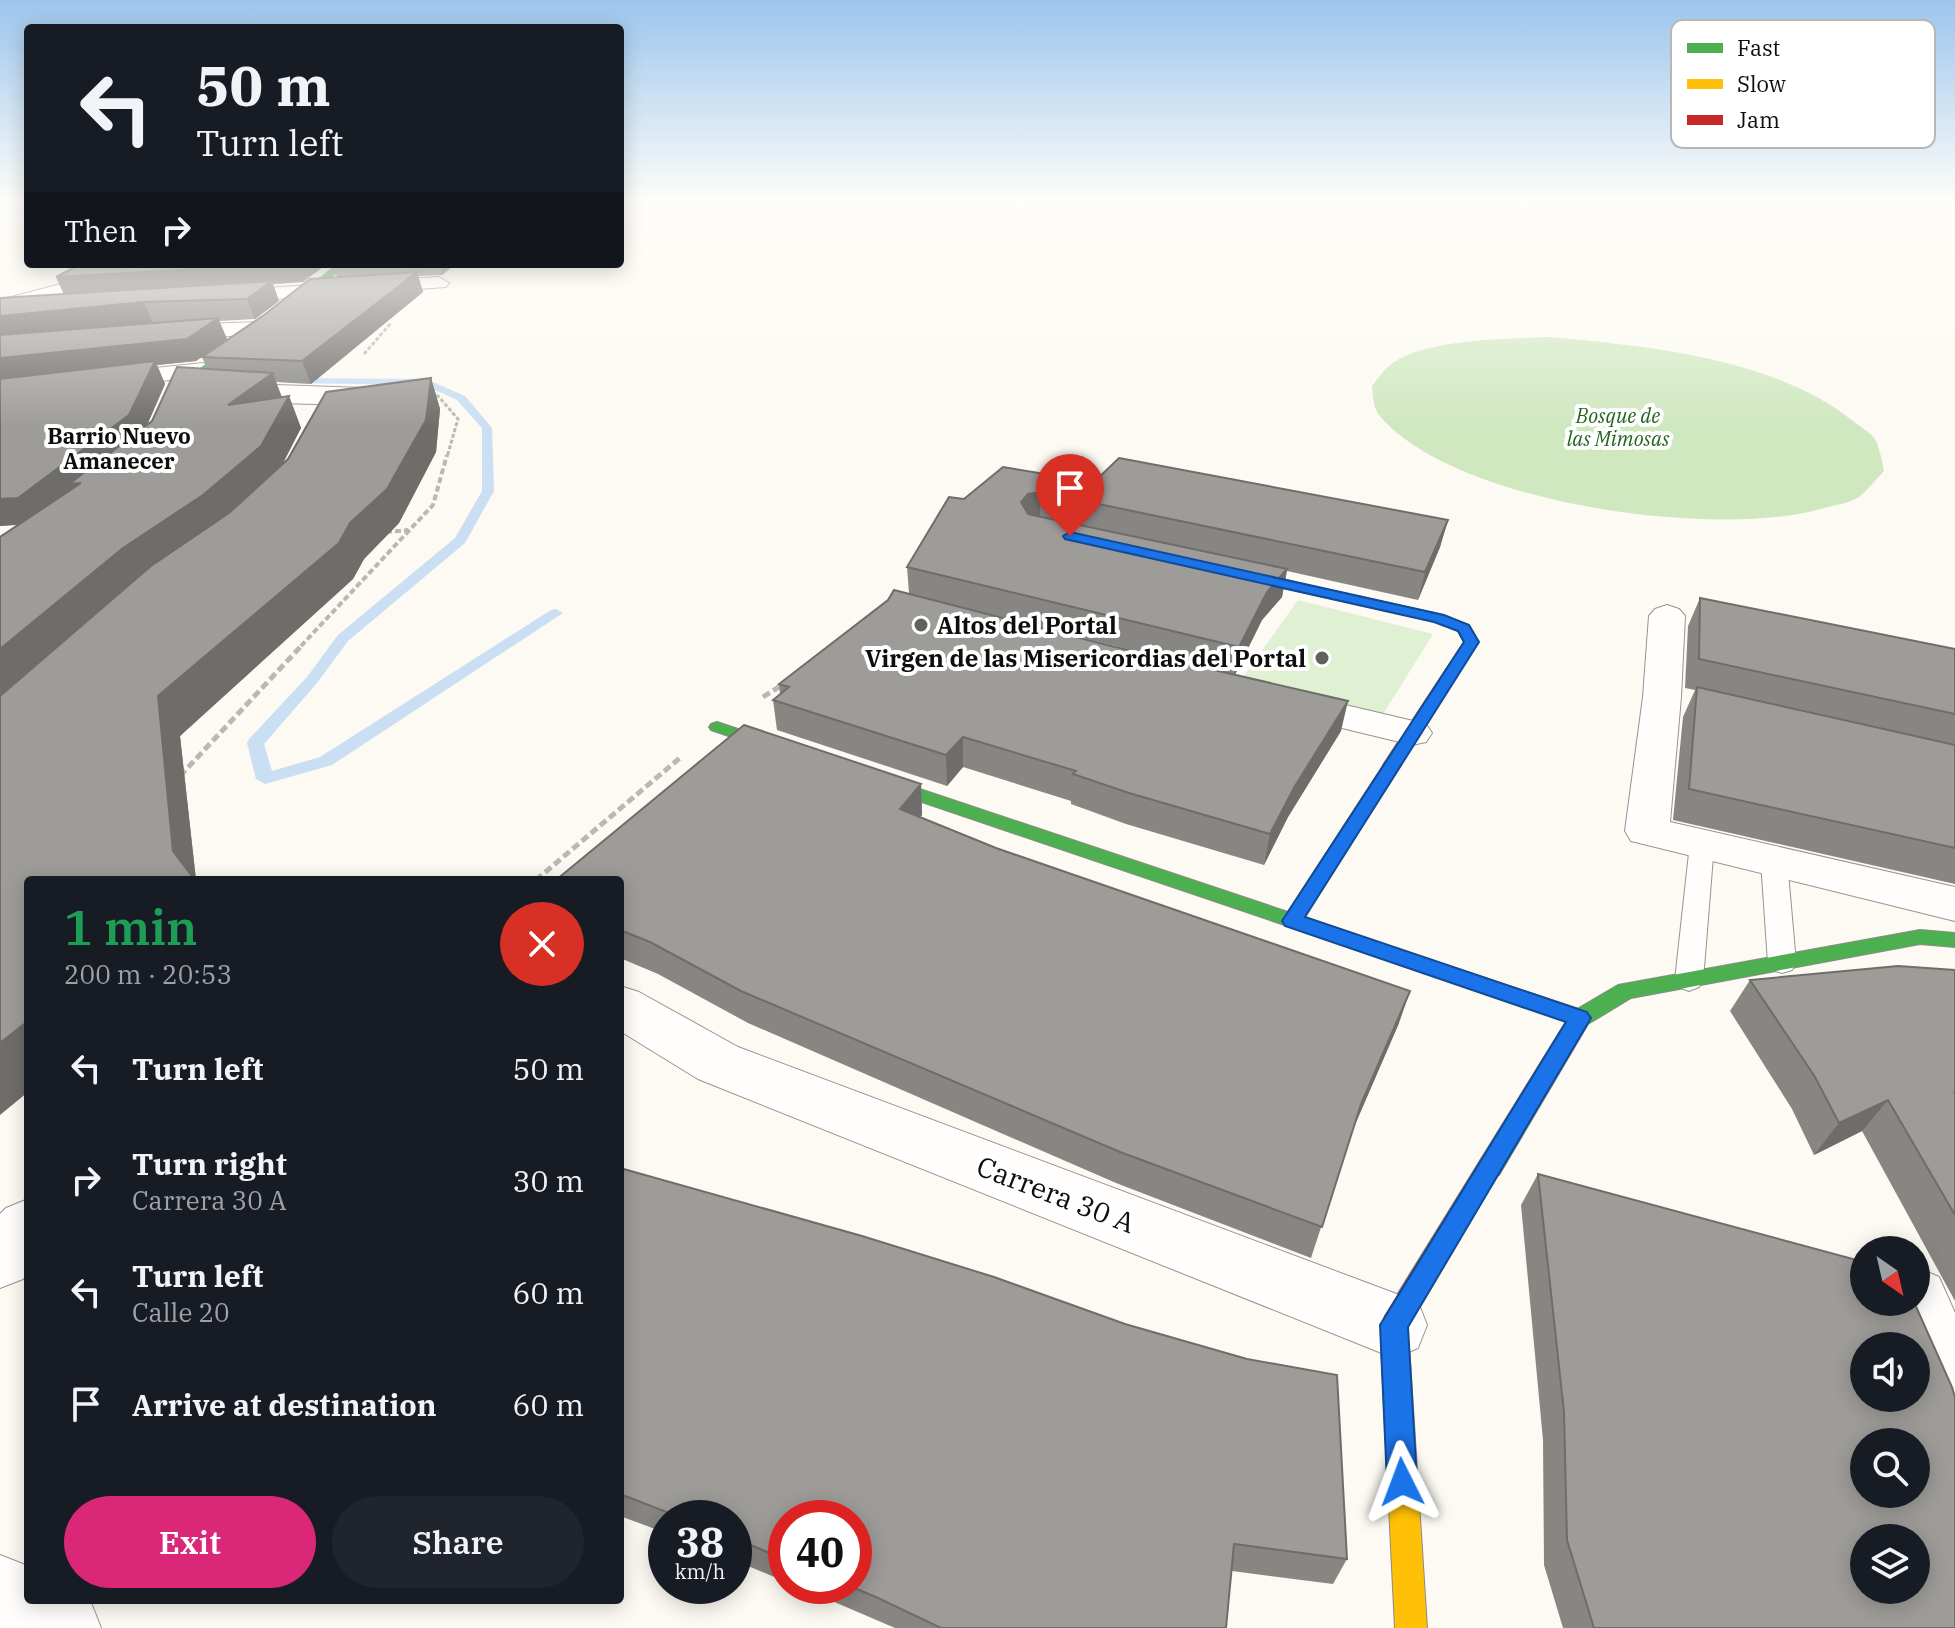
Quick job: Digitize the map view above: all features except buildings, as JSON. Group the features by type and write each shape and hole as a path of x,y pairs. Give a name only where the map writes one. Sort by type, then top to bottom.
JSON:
{"street":[{"path":"161,431 178,388 262,329 328,276"},
{"path":"0,309 110,277"},
{"path":"200,298 439,283"},
{"path":"0,309 92,304"},
{"path":"144,333 262,329"},
{"path":"0,392 203,370"},
{"path":"178,388 331,408 398,394"},
{"path":"0,417 28,389"},
{"path":"1208,567 1438,618 1464,628 1471,642 1292,921"},
{"path":"1667,616 1678,701 1647,831 1955,904"},
{"path":"1247,694 1412,733"},
{"path":"717,727 808,758"},
{"path":"853,773 1580,1018"},
{"path":"1411,1628 1394,1325 1580,1018 1626,991 1920,937 1955,940"},
{"name":"Carrera 30 A","path":"624,1008 718,1063 1394,1325"},
{"path":"0,1258 24,1232"},
{"path":"1923,1316 1955,1394"},
{"path":"0,1594 61,1628"}],"lane":[{"path":"1689,980 1702,844"},
{"path":"1774,861 1782,963"}],"path":[{"path":"174,782 433,505 458,419 438,396 398,394 361,377 348,366 366,353 395,319 439,283"},
{"path":"379,532 409,530"},
{"path":"541,876 717,727 796,675"}],"green space":[{"name":"Bosque de las Mimosas","path":"1550,337 1668,351 1748,369 1786,383 1822,400 1872,435 1884,471 1859,497 1824,508 1777,517 1720,519 1656,516 1589,507 1524,492 1464,472 1415,446 1376,409 1372,386 1386,369 1402,357 1442,345"},
{"path":"1298,600 1433,634 1377,724 1233,691"}],"waterway":[{"path":"291,381 426,382 461,398 487,428 488,491 460,540 343,638 312,680 255,743 265,779 326,761 556,613"}],"traffic: fast":[{"path":"168,413 178,388 262,329 328,276"},
{"path":"717,727 793,753"},
{"path":"1292,921 1392,765"},
{"path":"866,777 1370,947"},
{"path":"1490,1167 1580,1018 1626,991 1920,937 1955,940"}],"traffic: slow":[{"path":"1225,571 1438,618 1464,628 1471,642 1392,765"},
{"path":"1370,947 1580,1018"},
{"path":"1395,1345 1411,1628"}],"traffic: jam":[{"path":"1395,1345 1394,1325 1490,1167"}],"place":[{"name":"Altos del Portal","path":"921,625"},
{"name":"Virgen de las Misericordias del Portal","path":"1322,658"}],"district":[{"name":"Barrio Nuevo Amanecer","path":"119,448"}],"route":[{"path":"1070,536 1438,618 1464,628 1471,642 1292,921 1580,1018 1394,1325 1402,1482"}]}
